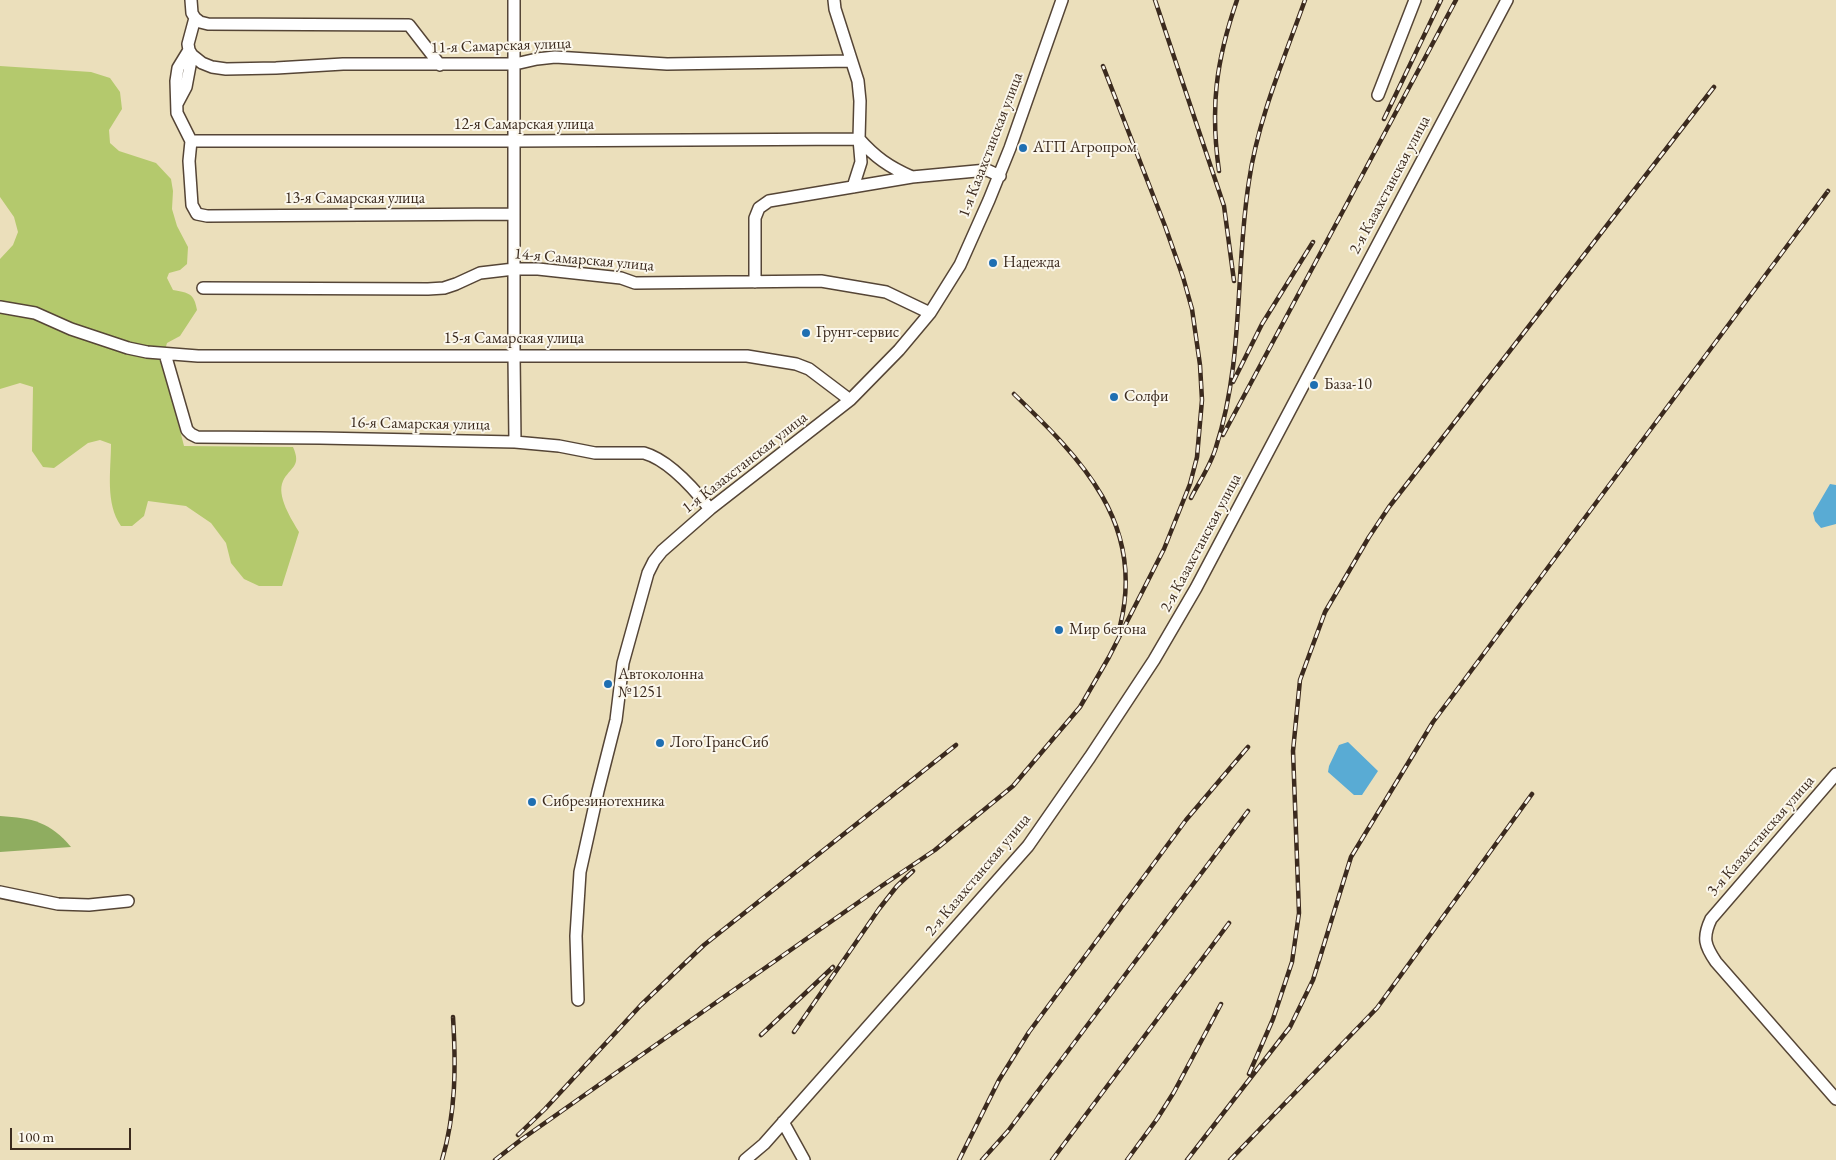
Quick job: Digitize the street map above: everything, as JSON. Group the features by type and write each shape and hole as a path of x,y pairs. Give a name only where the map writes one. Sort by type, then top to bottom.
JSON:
{"street":[{"path":"191,0 192,13 195,18 200,22 208,24 409,25 440,64"},
{"path":"514,0 515,442"},
{"path":"834,0 835,9 858,81 861,162 853,187"},
{"name":"1-я Казахстанская улица","path":"578,1000 576,936 580,872 616,720 623,663 644,585 654,560 710,509 850,400 899,350 930,312 960,265 1000,176 1062,0"},
{"path":"1378,95 1415,0"},
{"name":"2-я Казахстанская улица","path":"745,1160 764,1144 1028,846 1154,660 1196,588 1507,0"},
{"path":"190,141 180,120 176,81 178,68 190,52 188,44 195,18"},
{"name":"11-я Самарская улица","path":"190,52 207,65 226,69 343,64 515,64 555,57 667,64 851,61"},
{"path":"859,138 872,154 892,168 912,177"},
{"name":"12-я Самарская улица","path":"190,141 859,138"},
{"name":"13-я Самарская улица","path":"190,141 192,205 197,214 207,216 514,214"},
{"path":"755,282 755,218 759,208 770,201 912,177 987,170 1000,176"},
{"name":"14-я Самарская улица","path":"203,288 428,289 450,286 480,273 514,269 538,269 620,278 635,283 821,281 851,284 886,292 930,312"},
{"name":"15-я Самарская улица","path":"0,307 35,313 70,330 128,348 165,354 198,356 747,356 796,364 809,369 850,400"},
{"name":"16-я Самарская улица","path":"165,354 187,430 197,437 515,442 559,446 595,453 644,453 652,455 695,490 710,509"},
{"name":"3-я Казахстанская улица","path":"1836,774 1711,920 1705,932 1707,949 1716,962 1836,1099"},
{"path":"0,892 58,904 89,905 128,901"},
{"path":"783,1122 804,1160"}],"green space":[{"path":"0,66 91,72 110,78 120,92 122,109 109,130 110,143 119,151 156,163 171,179 173,191 172,209 177,226 188,247 187,264 180,270 169,273 167,278 173,290 187,293 192,297 197,310 180,336 167,343 162,360 184,446 293,447 296,463 286,476 281,487 283,501 299,532 282,586 259,586 244,579 231,563 226,543 211,523 186,506 148,501 144,516 132,526 121,526 116,517 111,497 111,444 100,440 88,443 54,468 43,467 32,451 33,387 20,383 0,389 0,259 13,245 18,232 14,217 0,197"},
{"path":"0,816 22,818 40,823 56,832 71,847 0,852"}],"water":[{"path":"1830,484 1836,485 1836,524 1821,528 1815,521 1813,513"},
{"path":"1348,742 1378,771 1362,795 1354,795 1328,772 1339,745"}],"railway":[{"path":"1155,0 1224,206 1234,281"},
{"path":"1219,171 1215,126 1217,84 1224,43 1237,0"},
{"path":"1191,498 1214,454 1225,414 1231,382 1245,214 1253,158 1272,89 1305,0"},
{"path":"1384,119 1441,0"},
{"path":"1223,435 1456,0"},
{"path":"495,1160 522,1139 935,850 1013,786 1080,707 1109,657 1164,549 1190,484 1197,457 1202,400 1200,365 1192,309 1183,277 1103,66"},
{"path":"1249,1074 1273,1019 1292,962 1299,913 1293,751 1300,680 1325,612 1389,507 1714,87"},
{"path":"1187,1160 1290,1027 1313,980 1351,857 1433,722 1828,191"},
{"path":"1233,382 1262,324 1313,242"},
{"path":"1014,394 1039,418 1084,469 1102,496 1116,524 1124,555 1126,589 1120,626"},
{"path":"518,1135 545,1109 641,1005 704,945 956,745"},
{"path":"959,1160 999,1080 1029,1032 1186,820 1248,747"},
{"path":"1230,1160 1377,1008 1532,794"},
{"path":"982,1160 1008,1131 1248,811"},
{"path":"794,1032 879,909 897,886 913,871"},
{"path":"1052,1160 1229,923"},
{"path":"761,1035 833,967"},
{"path":"1127,1160 1174,1092 1221,1004"},
{"path":"442,1160 450,1125 454,1089 453,1017"}],"place":[{"name":"АТП Агропром","path":"1023,148"},
{"name":"Надежда","path":"993,263"},
{"name":"Грунт-сервис","path":"806,333"},
{"name":"База-10","path":"1314,385"},
{"name":"Солфи","path":"1114,397"},
{"name":"Мир бетона","path":"1059,630"},
{"name":"Автоколонна №1251","path":"608,684"},
{"name":"ЛогоТрансСиб","path":"660,743"},
{"name":"Сибрезинотехника","path":"532,802"}]}
